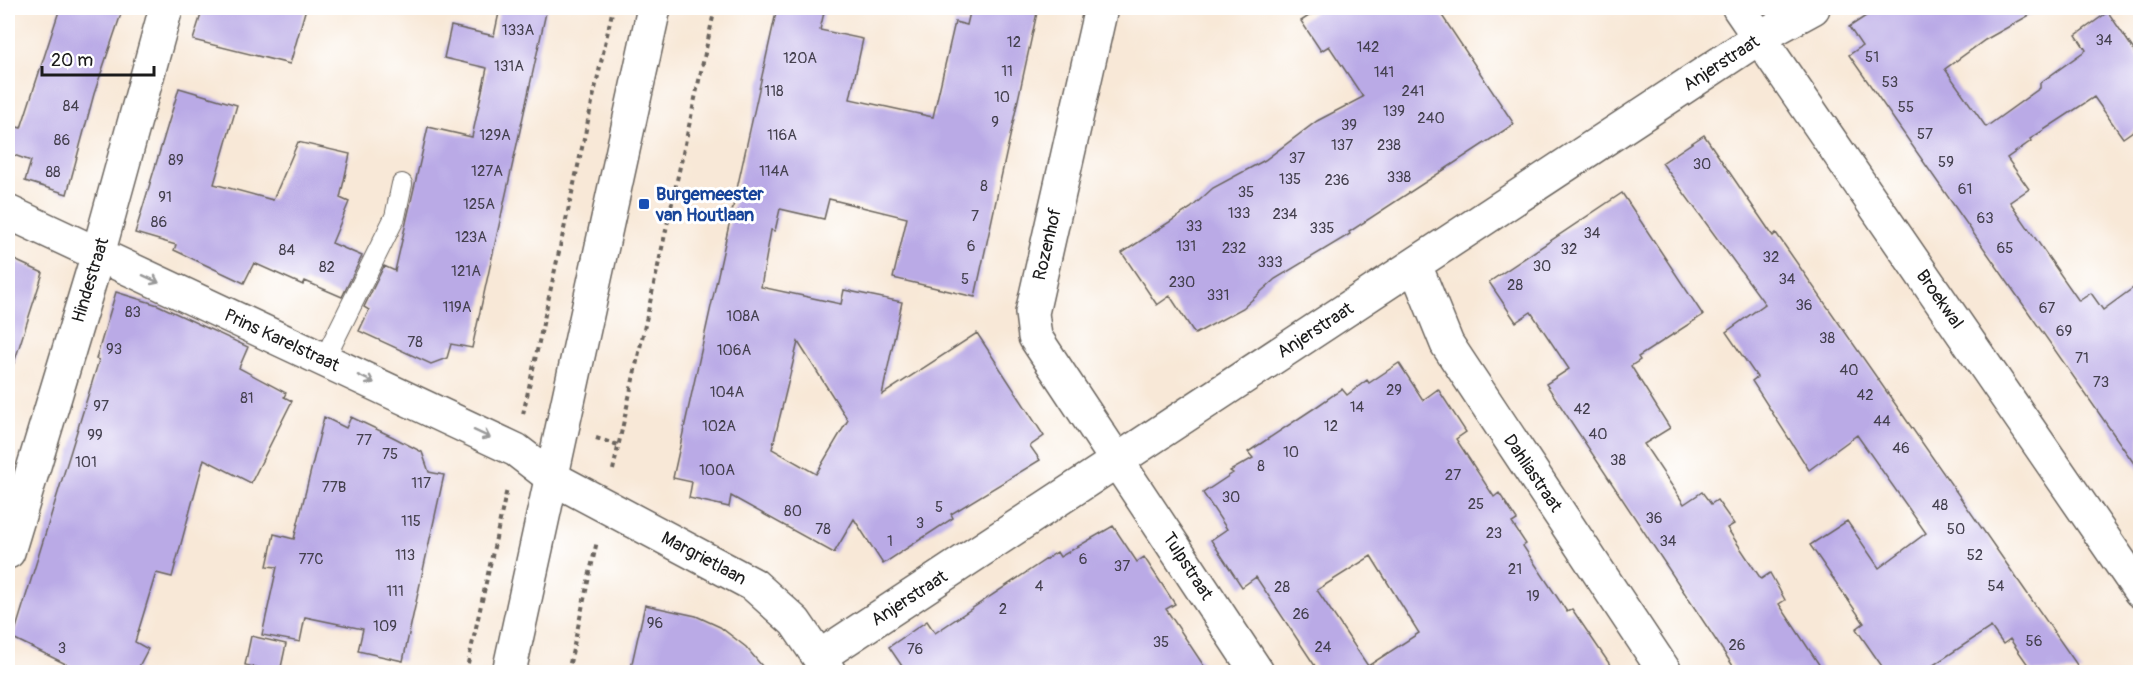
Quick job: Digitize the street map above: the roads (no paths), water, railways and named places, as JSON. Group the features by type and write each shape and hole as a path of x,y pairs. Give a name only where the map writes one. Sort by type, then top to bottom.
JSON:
{"street":[{"name":"Hindestraat","path":"8,552 98,254 166,8"},
{"path":"509,672 654,8"},
{"name":"Rozenhof","path":"1101,8 1032,313 1035,338 1118,459"},
{"name":"Broekwal","path":"1739,8 2140,591"},
{"name":"Anjerstraat","path":"824,665 1118,459 1760,38 1813,8"},
{"name":"Prins Karelstraat","path":"8,212 516,450 551,477"},
{"name":"Dahliastraat","path":"1415,265 1447,344 1665,672"},
{"name":"Tulpstraat","path":"1118,459 1257,672"},
{"name":"Margrietlaan","path":"551,477 754,585 795,622 824,665"}],"lane":[{"path":"324,360 395,217 402,184"}],"place":[{"name":"Burgemeester van Houtlaan","path":"644,204"}]}
